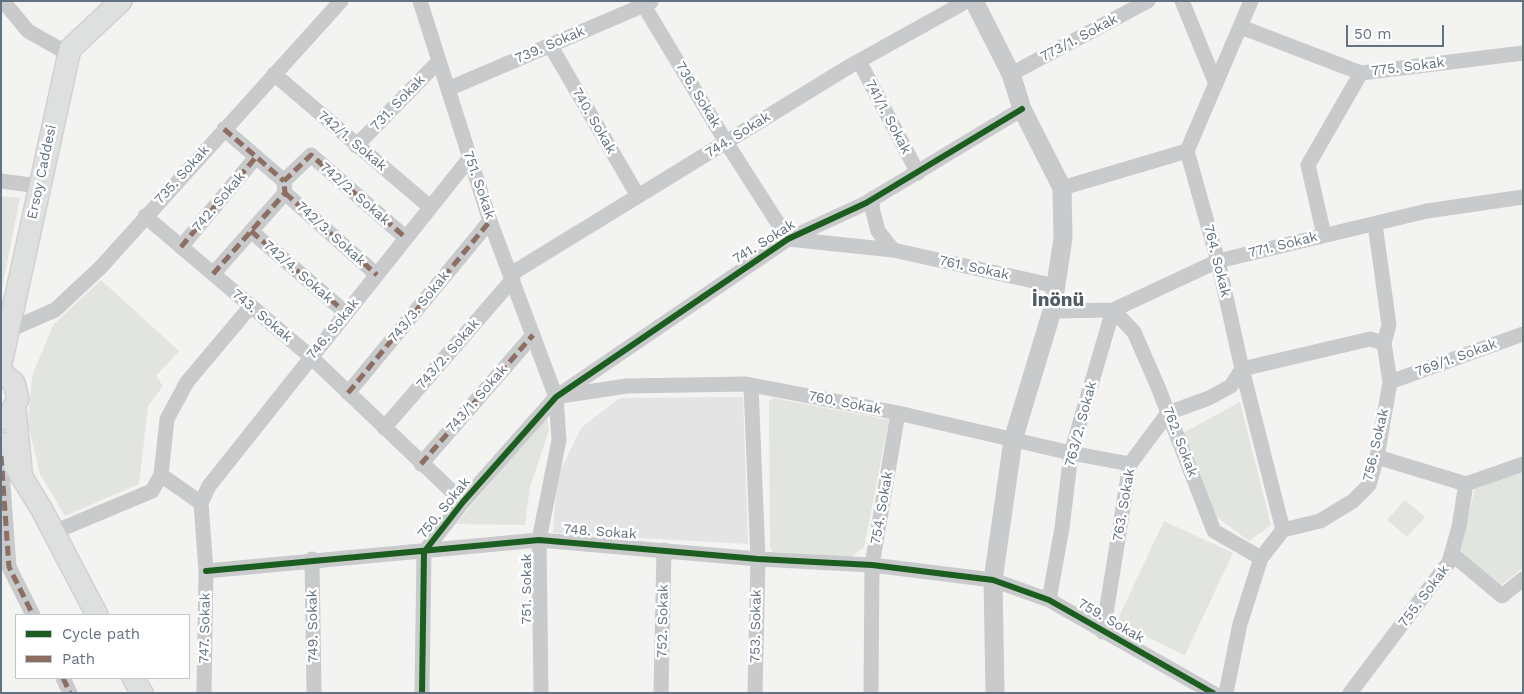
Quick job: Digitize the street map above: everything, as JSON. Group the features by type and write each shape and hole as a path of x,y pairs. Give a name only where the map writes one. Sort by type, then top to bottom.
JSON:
{"main road":[{"path":"70,49 121,1"},
{"name":"Ersoy Caddesi","path":"1,364 38,186 70,49"},
{"path":"1,372 14,383 17,391 8,413 22,479"},
{"path":"1,444 54,532 96,614"},
{"path":"134,679 142,693"}],"street":[{"path":"3,1 28,31 58,48 70,49"},
{"name":"735. Sokak","path":"9,330 55,310 100,266 341,1"},
{"name":"751. Sokak","path":"420,1 490,221 556,397 560,440 540,540 540,693"},
{"name":"744. Sokak","path":"512,276 638,196 859,61 968,1"},
{"path":"974,1 1011,74 1022,109 1062,188 1063,238 1052,311 1013,440 993,580 995,693"},
{"name":"773/1. Sokak","path":"1011,74 1148,1"},
{"path":"1182,1 1216,84"},
{"name":"739. Sokak","path":"448,89 646,3"},
{"name":"736. Sokak","path":"646,3 726,142 788,238"},
{"path":"1062,188 1187,151 1241,27 1246,3"},
{"name":"775. Sokak","path":"1241,27 1360,73 1523,53"},
{"name":"740. Sokak","path":"550,45 638,196"},
{"name":"731. Sokak","path":"356,146 439,61"},
{"name":"741/1. Sokak","path":"859,61 918,174"},
{"path":"1324,235 1308,165 1360,73"},
{"name":"742/1. Sokak","path":"274,74 356,146 430,207"},
{"name":"741. Sokak","path":"556,397 788,238 873,198 918,174 1022,109"},
{"name":"742/3. Sokak","path":"224,129 256,157 284,187 377,275"},
{"name":"764. Sokak","path":"1187,151 1218,262 1242,369 1283,530"},
{"name":"742/2. Sokak","path":"212,274 251,231 311,155 406,238"},
{"name":"742. Sokak","path":"180,247 256,157"},
{"name":"746. Sokak","path":"202,503 209,486 222,468 469,159"},
{"path":"1,181 38,186"},
{"name":"771. Sokak","path":"1052,311 1113,310 1218,262 1427,211 1523,197"},
{"path":"873,198 872,208 878,231 893,250"},
{"name":"743. Sokak","path":"145,216 311,357 463,502"},
{"name":"743/3. Sokak","path":"348,394 490,221"},
{"name":"756. Sokak","path":"1283,530 1320,521 1353,501 1369,485 1390,382 1384,343 1389,325 1375,224"},
{"name":"742/4. Sokak","path":"251,231 346,313"},
{"name":"761. Sokak","path":"788,238 893,250 1056,286"},
{"name":"743/2. Sokak","path":"384,428 512,276"},
{"path":"54,532 152,491 161,475 167,418 187,382 251,306"},
{"name":"762. Sokak","path":"1113,310 1134,332 1214,531 1261,558"},
{"name":"763/2. Sokak","path":"1049,600 1062,528 1071,454 1113,310"},
{"name":"769/1. Sokak","path":"1390,382 1523,334"},
{"name":"743/1. Sokak","path":"421,464 534,335"},
{"path":"1168,413 1209,398 1231,386 1242,369 1370,339 1384,343"},
{"name":"760. Sokak","path":"556,397 627,386 751,385 898,413 1071,454 1130,464"},
{"name":"753. Sokak","path":"751,385 758,559 755,693"},
{"name":"750. Sokak","path":"422,693 424,552 463,502 556,397"},
{"name":"754. Sokak","path":"871,693 872,566 898,413"},
{"name":"763. Sokak","path":"1103,632 1130,464 1168,413"},
{"path":"1,456 9,567 32,614"},
{"path":"1376,457 1466,484 1523,464"},
{"path":"161,475 202,503"},
{"name":"755. Sokak","path":"1350,693 1450,562 1466,484"},
{"name":"747. Sokak","path":"202,503 206,571 204,693"},
{"path":"1226,693 1240,624 1261,558 1283,530"},
{"name":"748. Sokak","path":"206,571 312,559 424,552 540,540 758,559 872,566 993,580"},
{"name":"752. Sokak","path":"661,693 664,550"},
{"path":"1452,554 1502,596 1523,579"},
{"name":"749. Sokak","path":"312,559 314,693"},
{"name":"759. Sokak","path":"993,580 1049,600 1213,693"},
{"path":"63,679 70,693"}],"shaded area":[{"path":"1,196 20,198 1,293"},
{"path":"101,280 179,351 156,376 163,386 148,406 139,484 65,516 40,474 28,424 32,376 53,325"},
{"path":"743,397 748,544 553,533 557,477 582,427 620,398"},
{"path":"773,398 889,420 864,547 851,557 773,552 770,548 769,401"},
{"path":"1240,402 1271,525 1249,541 1213,514 1181,434"},
{"path":"547,415 549,431 530,487 525,525 456,524"},
{"path":"1523,470 1523,568 1500,586 1459,551 1475,489"},
{"path":"1405,500 1425,517 1407,537 1387,520"},
{"path":"1164,521 1233,553 1185,655 1116,623"}],"marked path":[{"path":"224,129 284,181"},
{"path":"213,274 285,193 284,181 311,155 406,238"},
{"path":"181,247 256,157"},
{"path":"285,193 377,275"},
{"path":"348,393 490,221"},
{"path":"251,231 346,313"},
{"path":"421,464 533,335"},
{"path":"1,456 9,567 32,614"},
{"path":"63,679 70,693"}],"cycle path":[{"path":"422,693 424,552 463,502 556,397 788,239 866,203 1022,109"},
{"path":"206,571 539,540 758,559 872,565 993,580 1049,600 1213,693"}],"district":[{"name":"İnönü","path":"1058,300"}]}
